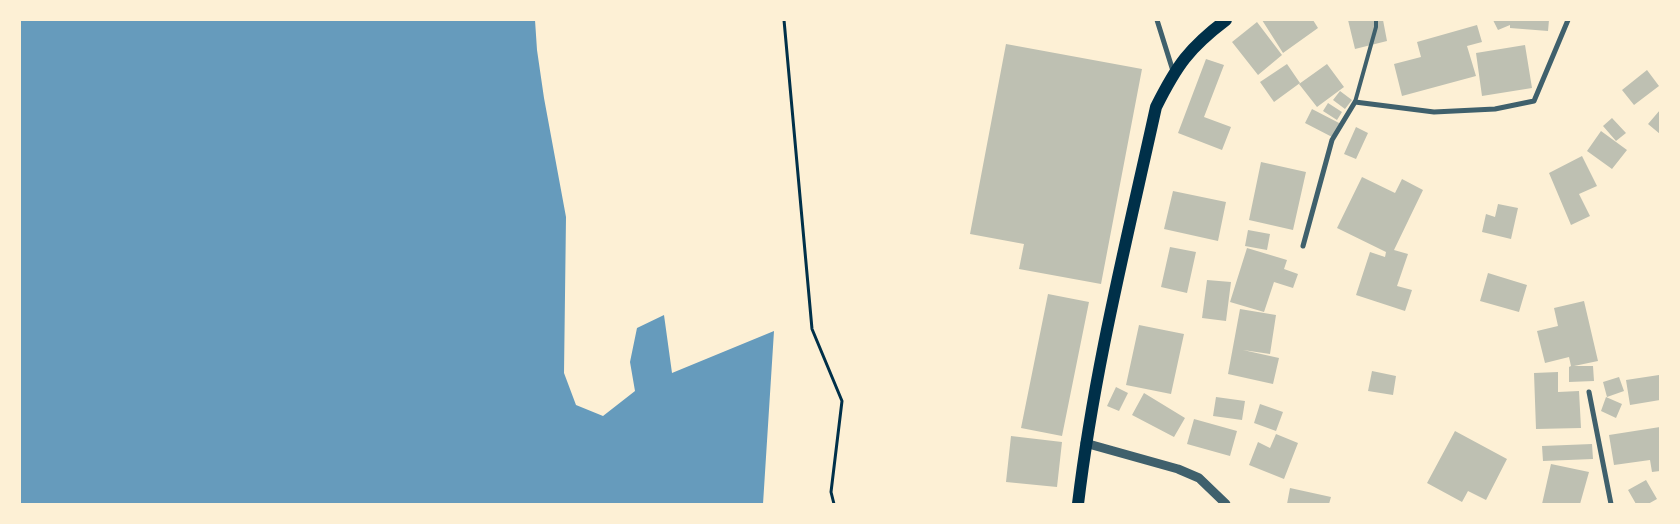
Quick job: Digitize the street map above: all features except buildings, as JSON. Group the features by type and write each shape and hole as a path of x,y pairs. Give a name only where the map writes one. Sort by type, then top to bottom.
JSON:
{"main road":[{"path":"1078,504 1085,443 1156,107 1174,71 1199,41 1226,20"}],"street":[{"path":"1157,20 1174,71"},
{"path":"1303,246 1332,140 1355,102 1434,112 1495,109 1534,101 1568,20"},
{"path":"1588,392 1611,504"},
{"path":"1085,443 1178,469 1198,478 1226,504"}],"lane":[{"path":"1355,102 1376,27 1376,20"}],"path":[{"path":"784,20 812,329 842,401 831,492 834,504"}],"water":[{"path":"20,20 535,20 544,98 566,217 564,373 576,405 603,416 635,391 630,362 637,328 664,315 672,373 774,331 763,504 20,504"}]}
